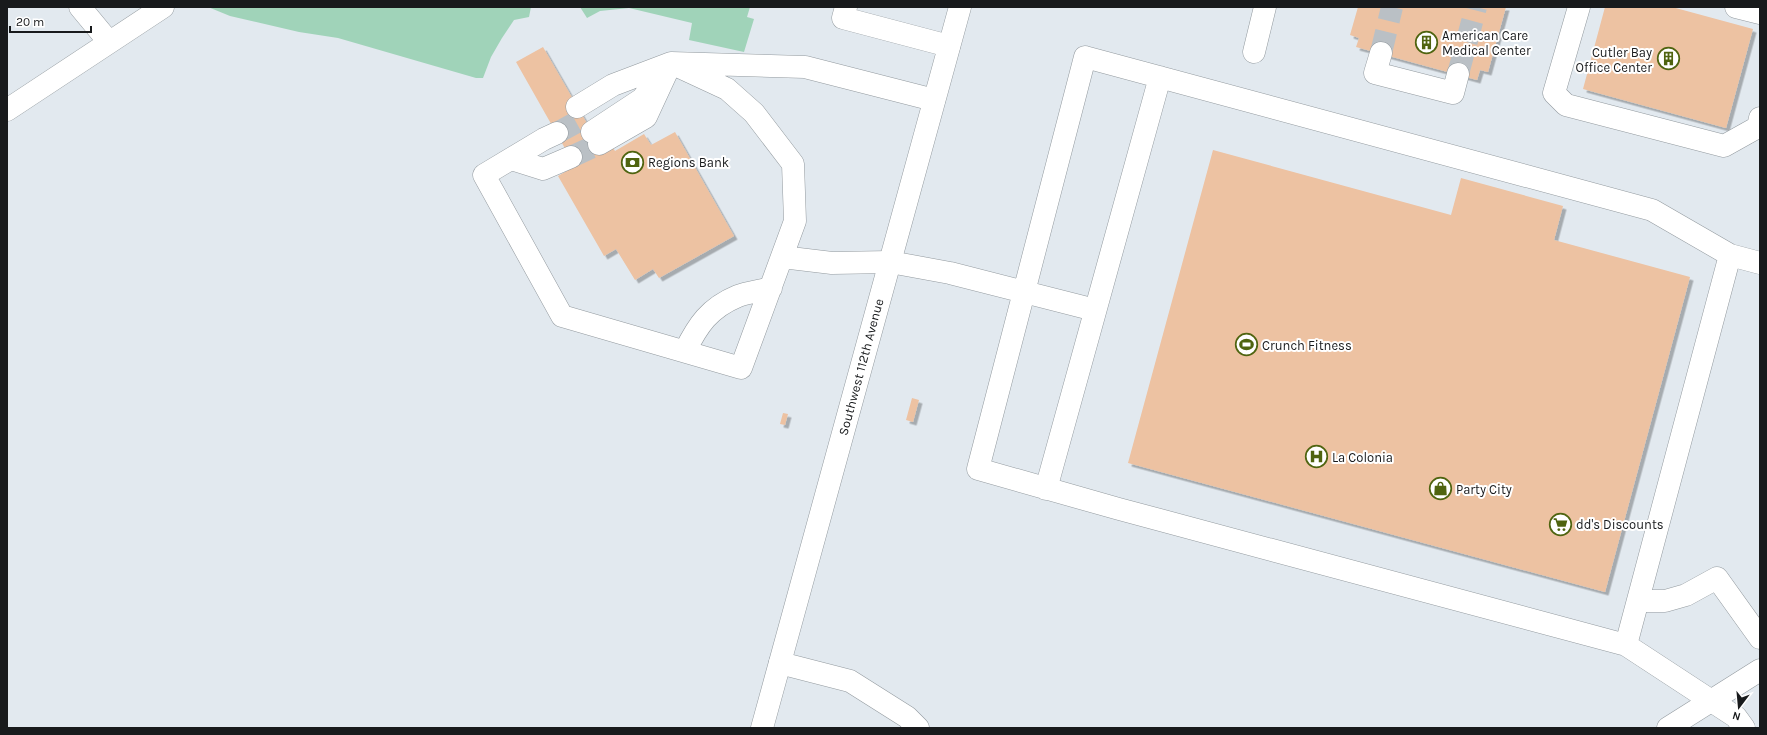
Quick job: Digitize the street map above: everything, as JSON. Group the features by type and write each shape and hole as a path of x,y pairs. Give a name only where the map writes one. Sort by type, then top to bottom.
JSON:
{"main road":[{"path":"80,7 109,42"},
{"path":"7,110 163,7"},
{"path":"846,7 843,18 949,46"},
{"name":"Southwest 112th Avenue","path":"762,728 960,7"},
{"path":"1254,52 1265,7"},
{"path":"1579,7 1554,93 1566,105 1724,146 1758,127 1760,118"},
{"path":"1736,7 1760,13"},
{"path":"1380,53 1375,73 1453,93 1458,74"},
{"path":"1744,728 1736,717 1626,645 1046,489 978,469 1085,58 1652,210 1730,255 1760,263"},
{"path":"671,63 646,117 588,125 671,63 805,67 934,100"},
{"path":"560,139 544,139 484,175 562,316 741,368 795,221 793,164 754,113 727,89 671,63"},
{"path":"1046,489 1160,78"},
{"path":"1626,645 1730,255"},
{"path":"782,257 832,263 890,262 950,273 1095,310"},
{"path":"685,352 697,328 711,312 738,296 771,288"},
{"path":"1638,601 1665,601 1686,595 1717,578 1760,638"},
{"path":"780,663 850,681 907,717 918,728"},
{"path":"1668,728 1760,670"}],"green space":[{"path":"208,7 531,7 529,17 514,20 491,57 483,78 476,78 338,38 299,32 230,16"},
{"path":"580,7 750,7 747,17 754,19 744,52 689,40 692,23 629,8 600,11 587,18"}],"building":[{"name":"American Care Medical Center","path":"1358,7 1506,7 1488,72 1480,70 1477,80 1356,47 1359,38 1350,35"},
{"name":"Cutler Bay Office Center","path":"1605,7 1672,7 1753,29 1726,128 1583,89"},
{"name":"Regions Bank","path":"543,47 604,153 613,148 615,151 644,134 651,145 675,132 734,236 659,278 653,269 635,280 616,249 604,256 558,176 575,166 516,62"},
{"path":"1213,150 1451,215 1461,178 1563,206 1554,240 1690,277 1605,592 1128,463"},
{"path":"912,398 919,400 913,422 906,420"},
{"path":"783,413 788,414 785,425 780,424"}],"tunnel":[{"path":"1381,53 1392,7"},
{"path":"1458,74 1476,7"},
{"path":"557,133 584,118"},
{"path":"571,157 599,144"}],"place":[{"name":"American Care Medical Center","path":"1427,42"},
{"name":"Cutler Bay Office Center","path":"1668,59"},
{"name":"Regions Bank","path":"632,162"},
{"name":"Crunch Fitness","path":"1246,345"},
{"name":"La Colonia","path":"1317,457"},
{"name":"Party City","path":"1440,489"},
{"name":"dd's Discounts","path":"1561,524"}]}
